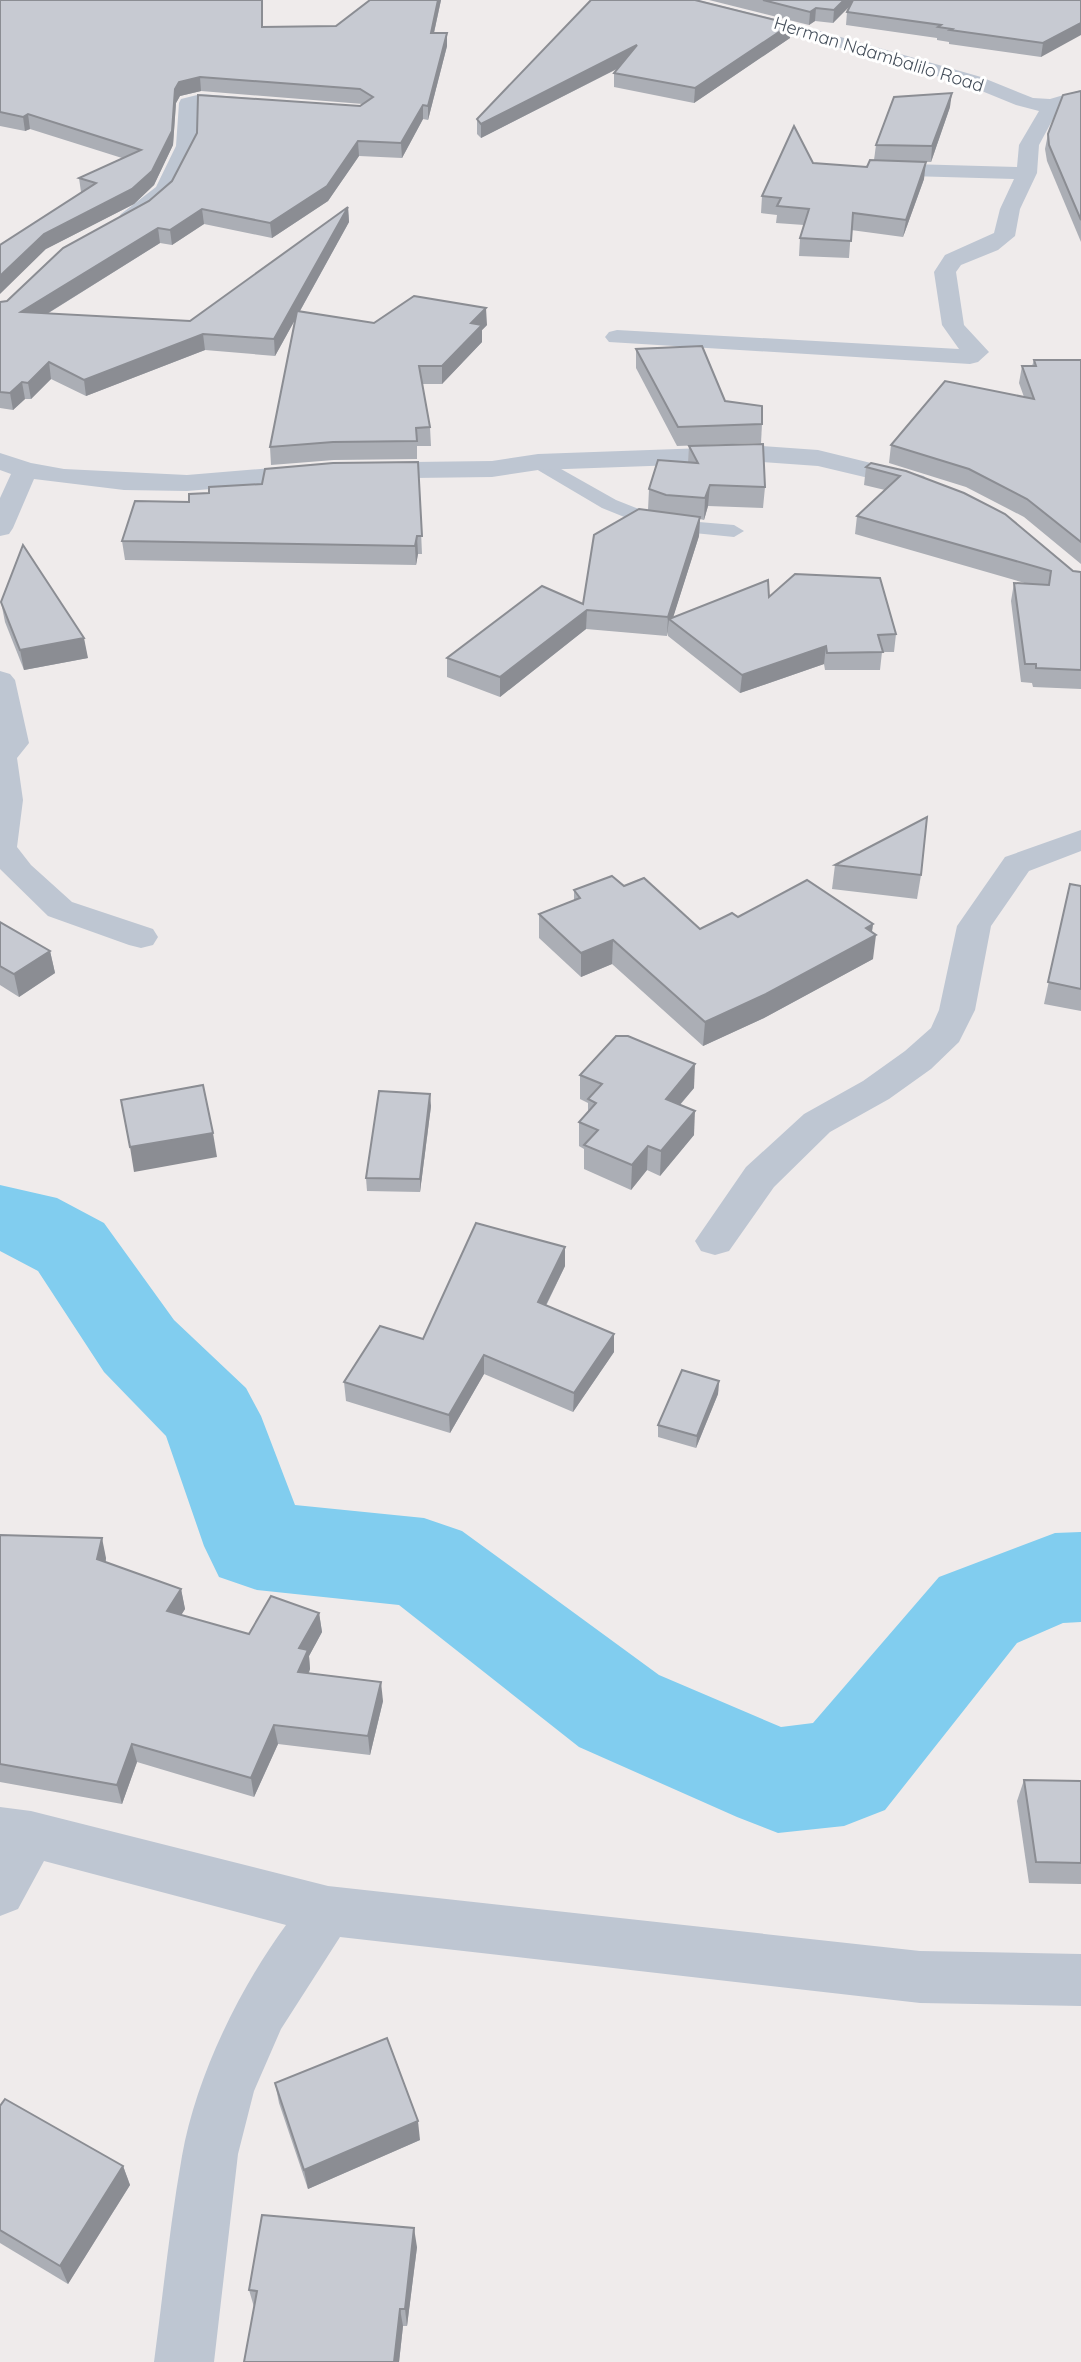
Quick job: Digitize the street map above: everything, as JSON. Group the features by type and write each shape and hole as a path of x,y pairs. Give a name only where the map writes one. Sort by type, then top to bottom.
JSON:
{"street":[{"name":"Herman Ndambalilo Road","path":"675,0 765,20 976,82 1081,117"},
{"path":"760,0 765,20"},
{"path":"617,337 970,357 977,352 953,326 946,272 953,260 990,245 1004,236 1010,209 1027,173 1029,145 1046,107 1081,96"},
{"path":"112,228 143,210 165,190 186,146 188,103 201,100 268,105"},
{"path":"864,168 1027,173"},
{"path":"0,461 25,470 124,482 187,483 334,471 492,468 538,462 773,454 818,458 912,480 938,490"},
{"path":"0,528 25,470"},
{"path":"0,680 14,743 1,758 7,800 1,848 19,872 60,909 141,937"},
{"path":"715,1241 760,1177 817,1123 876,1090 918,1060 946,1034 957,1010 974,926 1017,864 1081,840"},
{"path":"0,1892 15,1832 328,1911 920,1977 1081,1980"},
{"path":"184,2362 210,2154 227,2089 262,2010 298,1952 328,1911"}],"lane":[{"path":"538,462 609,504 661,524 734,531"}],"building":[{"path":"0,0 262,0 262,27 336,26 370,0 438,0 431,33 447,33 428,106 423,105 401,143 358,141 327,186 270,223 202,209 170,230 158,228 21,312 190,321 348,207 274,339 203,334 84,380 49,362 28,383 22,382 10,393 0,392 0,302 7,301 63,248 149,201 172,181 197,133 198,95 360,106 373,97 360,89 200,77 179,82 175,89 172,131 152,171 132,189 44,234 0,276 0,245 96,183 79,178 141,150 28,114 23,117 0,112"},
{"path":"591,0 695,0 791,24 695,88 614,73 637,45 481,124 477,119"},
{"path":"763,0 844,0 834,10 816,8 810,12"},
{"path":"853,0 1081,0 1081,23 1043,43 847,12"},
{"path":"1081,91 1081,220 1049,145 1048,134 1063,95"},
{"path":"952,93 932,146 876,145 894,97"},
{"path":"794,126 813,163 867,167 870,160 926,162 906,220 853,213 851,241 800,238 809,209 777,206 781,198 762,196"},
{"path":"414,296 486,308 471,323 482,325 442,366 419,366 430,427 416,428 417,441 333,442 270,447 297,311 374,323"},
{"path":"702,346 725,401 762,406 762,424 678,427 636,349"},
{"path":"1034,360 1081,360 1081,542 1027,499 969,469 891,445 945,381 1034,399 1022,366 1036,366"},
{"path":"763,444 765,487 710,485 705,498 666,495 649,489 658,460 698,463 689,446"},
{"path":"418,462 422,536 417,536 415,546 122,541 135,501 189,502 189,494 209,493 209,487 262,484 265,469 333,463"},
{"path":"871,463 906,471 964,493 1005,514 1073,571 1081,572 1081,670 1036,668 1036,664 1025,664 1014,583 1049,585 1051,571 857,516 900,476 866,467"},
{"path":"639,509 700,517 668,617 587,610 500,677 447,658 542,586 583,604 594,535"},
{"path":"23,545 84,638 20,650 1,602"},
{"path":"795,574 880,578 896,634 878,635 883,652 827,653 826,646 742,675 669,619 768,580 769,597"},
{"path":"927,817 921,875 835,865"},
{"path":"612,876 624,886 644,878 700,929 732,913 738,917 807,880 873,924 866,928 876,935 766,994 705,1022 613,940 581,953 539,914 580,898 574,890"},
{"path":"1070,884 1081,886 1081,989 1048,982"},
{"path":"0,922 50,951 14,974 0,966"},
{"path":"616,1036 628,1036 695,1064 666,1099 695,1111 661,1151 648,1146 632,1165 584,1145 598,1130 579,1122 596,1103 588,1099 602,1084 580,1075"},
{"path":"203,1085 213,1133 130,1147 121,1100"},
{"path":"379,1091 430,1094 420,1179 366,1178"},
{"path":"476,1223 565,1247 538,1302 614,1334 574,1393 484,1355 449,1415 344,1382 380,1326 423,1339"},
{"path":"682,1370 719,1381 697,1436 658,1425"},
{"path":"0,1535 102,1538 97,1559 181,1589 167,1611 249,1634 271,1596 319,1613 299,1648 308,1650 298,1672 381,1682 368,1736 274,1725 251,1778 132,1744 117,1785 0,1764"},
{"path":"1024,1780 1081,1781 1081,1863 1036,1862"},
{"path":"387,2038 418,2121 304,2170 275,2083"},
{"path":"5,2099 123,2166 60,2266 0,2230 0,2106"},
{"path":"262,2215 414,2228 405,2309 400,2309 394,2362 244,2362 257,2291 249,2290"}],"waterway":[{"path":"0,1218 24,1222 71,1247 139,1346 210,1416 257,1546 424,1563 619,1711 778,1780 844,1773 978,1610 1055,1578 1081,1577"}]}
